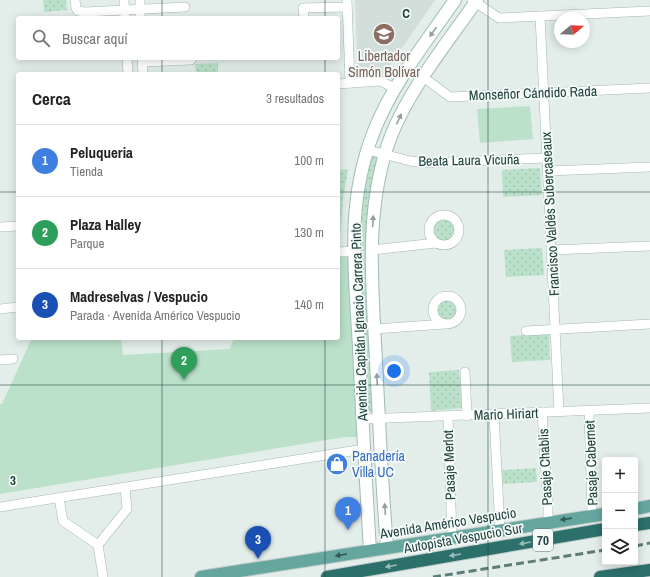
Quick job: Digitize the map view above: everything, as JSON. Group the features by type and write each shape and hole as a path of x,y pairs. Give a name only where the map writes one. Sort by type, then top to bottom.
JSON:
{"highway":[{"path":"638,525 650,523"},
{"name":"Autopista Vespucio Sur","path":"327,577 602,531"},
{"path":"600,577 650,570"}],"main road":[{"path":"638,508 650,506"},
{"name":"Avenida Américo Vespucio","path":"201,577 500,529 602,514"}],"street":[{"path":"75,0 78,11 85,12 125,14 140,9 185,7"},
{"path":"124,0 125,14"},
{"name":"Avenida Capitán Ignacio Carrera Pinto","path":"370,550 354,251 356,199 363,165 382,114 395,88 455,0"},
{"path":"475,1 499,18 650,11"},
{"name":"Avenida Capitán Ignacio Carrera Pinto","path":"388,548 379,418 375,329 372,250 374,201 380,170 400,117 423,77 475,1"},
{"path":"304,16 303,8 347,3 350,83"},
{"name":"Francisco Valdés Subercaseaux","path":"540,16 559,412"},
{"path":"127,60 128,72"},
{"path":"143,72 142,60 191,60"},
{"name":"Monseñor Cándido Rada","path":"423,77 450,97 650,88"},
{"path":"340,84 380,81 395,88"},
{"name":"Beata Laura Vicuña","path":"368,150 410,161 434,164 547,158"},
{"path":"548,171 650,167"},
{"path":"0,227 16,226"},
{"path":"372,250 436,243"},
{"path":"552,250 650,246"},
{"path":"340,252 354,251"},
{"path":"0,309 16,307"},
{"path":"375,329 445,324"},
{"path":"526,331 650,324"},
{"path":"0,360 13,359"},
{"path":"465,372 467,416"},
{"name":"Mario Hiriart","path":"363,419 650,408"},
{"name":"Pasaje Cabernet","path":"589,410 592,516"},
{"name":"Pasaje Chablis","path":"542,412 548,522"},
{"path":"494,414 500,529"},
{"name":"Pasaje Merlot","path":"448,416 452,537"},
{"path":"0,507 364,449"},
{"path":"102,577 98,545 127,509 125,488"},
{"path":"59,498 63,521 98,545"}],"shaded area":[{"name":"Libertador Simón Bolívar","path":"355,0 435,0 382,77 358,77"}],"green space":[{"path":"43,0 66,0 67,10 44,12"},
{"path":"218,63 218,72 196,72 195,64"},
{"path":"530,106 533,139 480,143 477,109"},
{"path":"371,155 377,157 366,223 375,408 372,412 368,411 367,408 359,224"},
{"path":"540,168 542,195 503,197 502,170"},
{"path":"340,169 348,170 343,198 340,242"},
{"path":"443,219 451,222 454,230 451,238 443,241 435,238 432,230 435,222"},
{"path":"542,248 544,275 506,277 504,250"},
{"path":"340,256 349,258 358,437 345,437 0,494 0,404 2,404 31,340 121,340 123,355 230,349 233,340 340,340"},
{"path":"447,299 455,302 458,310 455,318 447,321 439,318 436,310 439,302"},
{"path":"549,333 550,360 512,362 510,336"},
{"path":"459,370 462,408 431,411 429,372"},
{"path":"536,468 537,482 503,484 502,470"}],"railway":[{"path":"638,545 650,543"},
{"path":"433,577 602,550"}],"place":[{"name":"Libertador Simón Bolívar","path":"384,34"},
{"name":"Plaza Halley","path":"184,380"},
{"name":"Panadería Villa UC","path":"337,464"},
{"name":"Peluqueria","path":"348,530"},
{"name":"Madreselvas / Vespucio","path":"258,559"}]}
